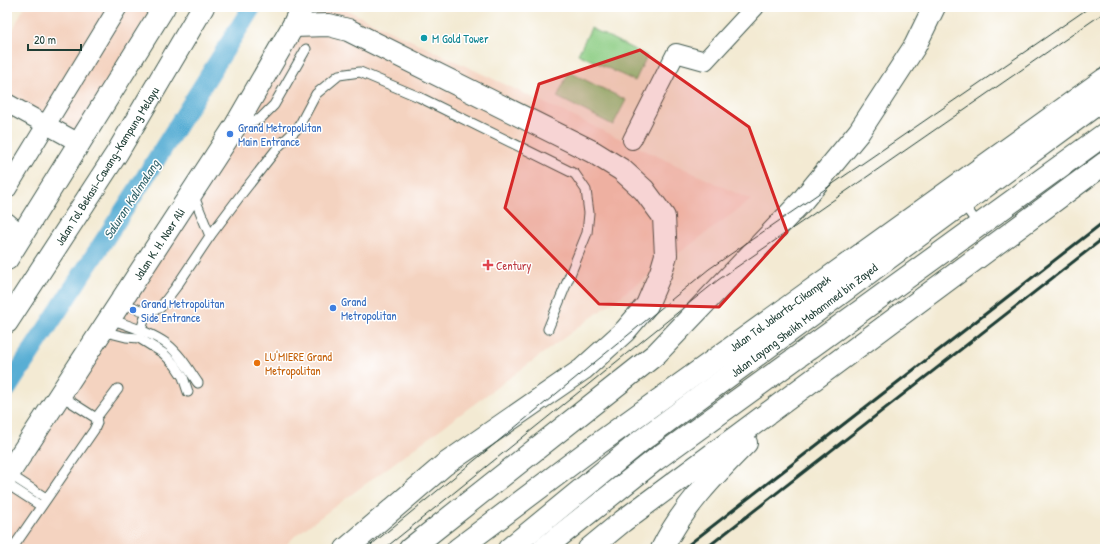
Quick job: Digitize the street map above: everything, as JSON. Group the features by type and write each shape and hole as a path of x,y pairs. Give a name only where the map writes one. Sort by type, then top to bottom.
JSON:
{"main road":[{"path":"10,230 72,139 152,7"},
{"path":"7,259 164,7"},
{"name":"Jalan Tol Bekasi–Cawang–Kampung Melayu","path":"7,322 118,153 203,7"},
{"path":"410,549 656,354 802,201 855,137 915,46 934,7"},
{"path":"297,16 348,30 593,152 622,170 644,190 664,218 666,255 661,272 647,305 625,331 583,369 444,465 346,549"},
{"name":"Jalan K. H. Noer Ali","path":"7,477 236,125 297,16"},
{"name":"Jalan Tol Jakarta–Cikampek","path":"458,549 595,446 1105,79"},
{"name":"Jalan Layang Sheikh Mohammed bin Zayed","path":"509,549 642,440 962,202 1105,98"},
{"name":"Jalan Layang Sheikh Mohammed bin Zayed","path":"543,549 655,460 1105,134"},
{"path":"589,549 623,521 1105,163"},
{"path":"662,549 683,514 716,474 798,392"}],"street":[{"path":"7,189 118,7"},
{"path":"632,140 676,53 705,61 755,7"},
{"path":"7,103 72,139"}],"lane":[{"path":"236,125 260,119 274,105 306,49"},
{"path":"111,317 135,309 147,311 160,308 210,236 279,146 298,128 316,94 339,75 360,72 419,97 575,174 586,190 589,213 587,233 548,329"},
{"path":"193,192 210,236"},
{"path":"962,202 979,226"},
{"path":"141,330 147,311"},
{"path":"111,317 141,330 168,345 180,358 198,383"},
{"path":"111,317 126,336 138,338 163,353 184,376 188,392"},
{"path":"12,549 94,430 97,423 96,418 118,389"},
{"path":"60,395 96,418"},
{"path":"7,477 43,502"}],"highlighted area":[{"path":"640,50 749,127 787,232 719,307 599,304 505,208 539,84"}],"shaded area":[{"path":"24,7 152,7 72,139 7,101 7,42"},
{"path":"311,7 340,7 751,200 295,536 282,549 7,549 7,493 112,331"}],"green space":[{"path":"591,28 647,56 635,81 578,54"},
{"path":"569,72 626,100 613,125 557,97"}],"waterway":[{"name":"Saluran Kalimalang","path":"7,389 137,190 252,7"}],"tram line":[{"path":"366,549 709,269 1090,7"},
{"path":"384,549 718,280 1105,12"}],"railway":[{"path":"683,549 1105,221"},
{"path":"705,549 1105,237"}],"place":[{"name":"M Gold Tower","path":"424,38"},
{"name":"Grand Metropolitan Main Entrance","path":"230,134"},
{"name":"Century","path":"488,265"},
{"name":"Grand Metropolitan","path":"333,308"},
{"name":"Grand Metropolitan Side Entrance","path":"133,310"},
{"name":"LU'MIERE Grand Metropolitan","path":"257,363"}]}
